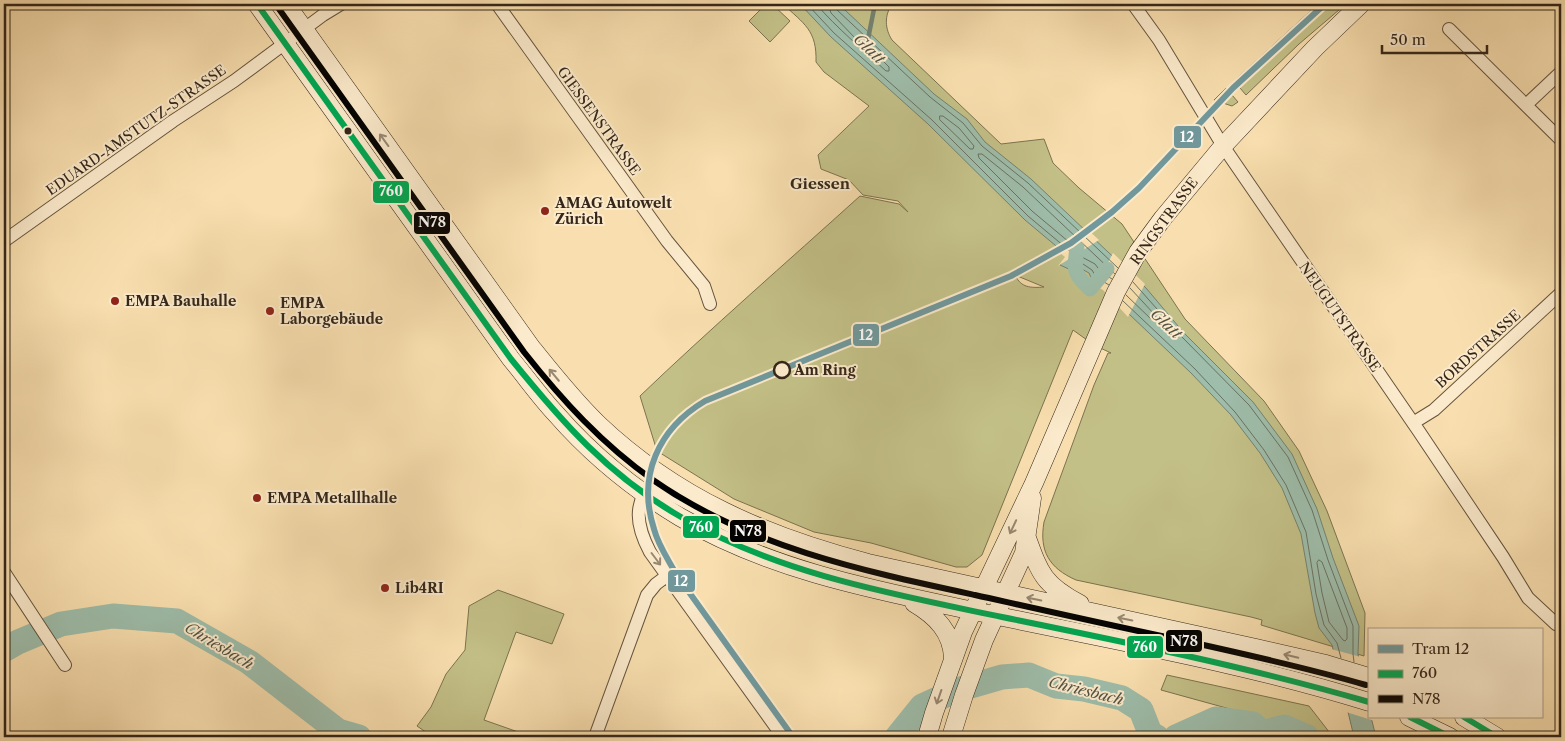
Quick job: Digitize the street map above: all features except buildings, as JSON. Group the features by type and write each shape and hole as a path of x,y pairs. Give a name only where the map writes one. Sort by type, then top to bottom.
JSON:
{"main road":[{"path":"257,4 522,373 556,415 584,443 623,477 680,517 716,536 762,556 819,575 903,596 1250,669 1368,702"},
{"path":"286,4 530,347 597,423 639,459 682,488 724,513 786,539 835,555 1326,664 1368,677"},
{"name":"RINGSTRASSE","path":"974,611 1034,483 1116,292 1138,252 1163,218 1223,146 1315,48 1361,4"},
{"name":"RINGSTRASSE","path":"996,616 1024,553 1034,483"},
{"path":"1027,538 1037,565 1049,584 1068,598 1095,613"},
{"path":"903,596 924,608 936,618 946,631 954,654"},
{"path":"927,735 954,654 974,611"},
{"path":"951,737 982,648 996,616"},
{"path":"1411,718 1450,737"},
{"path":"1466,718 1497,737"}],"street":[{"path":"285,43 341,4"},
{"name":"GIESSENSTRASSE","path":"497,4 667,241 704,286 710,304"},
{"name":"NEUGUTSTRASSE","path":"1133,4 1159,40 1223,146 1413,422 1528,598 1556,624"},
{"path":"1448,29 1561,140"},
{"name":"EDUARD-AMSTUTZ-STRASSE","path":"4,241 173,120 200,104 285,43"},
{"path":"1526,105 1561,72"},
{"name":"BORDSTRASSE","path":"1413,422 1434,410 1561,292"},
{"path":"783,737 644,541 638,514 644,492 653,489 671,495 711,517 750,535 786,539"},
{"path":"4,572 66,665"},
{"path":"595,737 646,595 668,575"}],"shaded area":[{"path":"766,4 772,4 790,21 770,42 749,21"},
{"path":"783,4 892,4 886,22 892,40 1001,144 1044,139 1053,163 1079,188 1122,224 1185,319 1264,401 1299,451 1327,511 1365,613 1364,656 1261,625 1262,620 1251,617 1076,580 1053,564 1048,557 1043,542 1044,522 1094,385 1108,353 1111,353 1094,345 1073,330 982,555 967,567 956,567 871,543 814,532 734,499 657,451 640,396 860,196 899,204 908,212 898,201 863,195 849,180 821,169 818,155 869,106 824,72 816,62 814,42 808,28","holes":["1015,275 1044,287 1023,285"]},
{"path":"1318,4 1346,4 1299,44 1246,95 1234,81"},
{"path":"1226,88 1238,102 1232,106 1214,100"},
{"path":"498,590 564,614 552,644 516,632 484,720 521,733 520,737 433,737 417,726 431,707 446,674 465,650 469,606"},
{"path":"1167,675 1309,706 1333,737 1271,737 1259,717 1161,690"}],"water":[{"name":"Glatt","path":"800,4 837,4 845,10 934,94 967,119 985,142 1031,179 1146,288 1184,333 1253,402 1292,454 1317,509 1359,626 1358,654 1368,701 1368,718 1371,718 1376,737 1354,737 1332,645 1319,628 1315,613 1301,534 1282,488 1260,453 1231,415 1105,288 1092,280 1089,273 1078,267 1071,270 1060,265 1068,256 1025,220 928,124 831,37"}],"pier":[{"path":"1085,227 1099,240 1058,266 1065,257 1054,248"},
{"path":"1113,253 1145,284 1128,317 1103,290 1096,286"},
{"path":"1331,649 1361,657 1368,689 1368,718 1374,718 1375,721 1346,712"}],"waterway":[{"name":"Glatt","path":"868,39 875,4"},
{"path":"1077,248 1076,271 1080,279 1090,289 1107,269"},
{"name":"Chriesbach","path":"4,650 61,624 113,616 177,621 249,662 338,731 359,737"},
{"name":"Chriesbach","path":"897,737 922,706 957,690 1002,677 1029,675 1056,686 1084,689 1122,698 1141,710 1150,733 1157,737"},
{"name":"Chriesbach","path":"1176,737 1216,719 1253,724 1262,733 1284,727 1307,737"}],"tram line":[{"name":"12","path":"793,737 676,574 658,541 649,509 648,491 650,473 664,440 675,425 705,401 1011,276 1071,243 1112,212 1139,188 1233,88 1325,4"}],"transit line":[{"name":"760","path":"257,4 511,359 568,426 588,446 609,466 655,501 718,537 797,568 837,580 919,600 1094,636 1278,677 1368,702"},
{"name":"N78","path":"279,9 538,370 600,436 653,480 690,503 728,523 768,540 849,566 1256,657 1366,685"},
{"name":"760","path":"1412,718 1450,737"},
{"name":"760","path":"1466,718 1497,737"}],"place":[{"name":"AMAG Autowelt Zürich","path":"545,211"},
{"name":"EMPA Bauhalle","path":"115,301"},
{"name":"EMPA Laborgebäude","path":"270,311"},
{"name":"Am Ring","path":"782,370"},
{"name":"EMPA Metallhalle","path":"257,498"},
{"name":"Lib4RI","path":"385,588"}],"district":[{"name":"Giessen","path":"820,184"}]}
